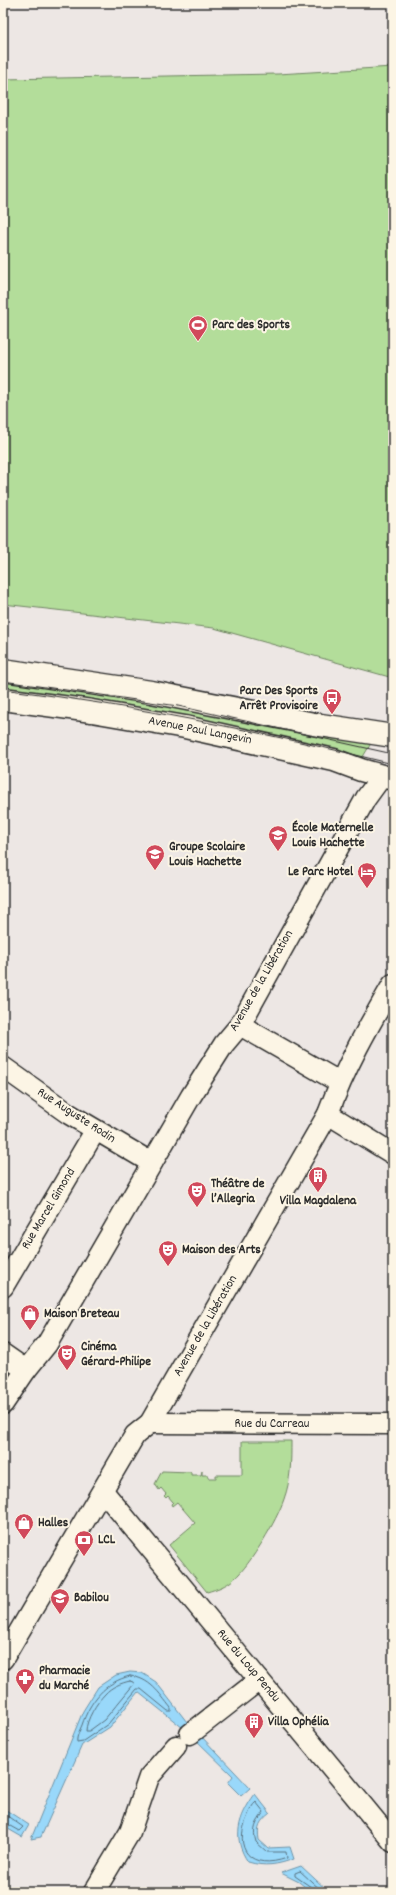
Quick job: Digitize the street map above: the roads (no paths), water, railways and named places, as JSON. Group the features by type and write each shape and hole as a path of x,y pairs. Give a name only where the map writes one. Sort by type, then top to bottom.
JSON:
{"main road":[{"path":"3,670 151,692 314,724 393,736"},
{"name":"Avenue Paul Langevin","path":"3,700 92,711 185,727 390,772"}],"street":[{"name":"Avenue de la Libération","path":"3,1404 26,1370 46,1346 152,1163 224,1044 240,1025 366,798 390,772"},
{"name":"Avenue de la Libération","path":"3,1659 135,1435 150,1423 328,1114 339,1082 352,1055 393,984"},
{"path":"240,1025 339,1082"},
{"name":"Rue Auguste Rodin","path":"3,1066 95,1131 152,1163"},
{"path":"328,1114 393,1154"},
{"name":"Rue Marcel Gimond","path":"3,1287 95,1131"},
{"path":"3,1354 26,1370"},
{"name":"Rue du Carreau","path":"150,1423 300,1425 389,1419"},
{"name":"Rue du Loup Pendu","path":"103,1491 393,1842"},
{"path":"94,1892 130,1832 149,1777 187,1736 259,1680"}],"water":[{"path":"130,1672 142,1673 156,1682 190,1726 183,1728 138,1692 110,1727 82,1745 41,1837 31,1839 83,1711 98,1687 116,1675"},
{"path":"200,1735 250,1788 241,1796 228,1783 233,1776 193,1737"},
{"path":"255,1794 270,1813 263,1819 260,1825 258,1831 259,1840 268,1848 290,1847 294,1859 271,1865 248,1862 240,1844 239,1828 244,1811"},
{"path":"3,1808 29,1825 22,1837 3,1826"},
{"path":"301,1866 329,1892 311,1892 299,1882 281,1873"}],"tram line":[{"path":"3,681 178,706 393,754"},
{"path":"3,689 101,703 199,721 296,741 393,764"}],"place":[{"name":"Parc des Sports","path":"198,342"},
{"name":"Parc Des Sports Arrêt Provisoire","path":"332,715"},
{"name":"École Maternelle Louis Hachette","path":"278,852"},
{"name":"Groupe Scolaire Louis Hachette","path":"155,871"},
{"name":"Le Parc Hotel","path":"367,889"},
{"name":"Villa Magdalena","path":"318,1193"},
{"name":"Théâtre de l’Allegria","path":"197,1208"},
{"name":"Maison des Arts","path":"168,1267"},
{"name":"Maison Breteau","path":"30,1331"},
{"name":"Cinéma Gérard-Philipe","path":"67,1371"},
{"name":"Halles","path":"24,1540"},
{"name":"LCL","path":"84,1557"},
{"name":"Babilou","path":"60,1615"},
{"name":"Pharmacie du Marché","path":"25,1695"},
{"name":"Villa Ophélia","path":"254,1739"}]}
